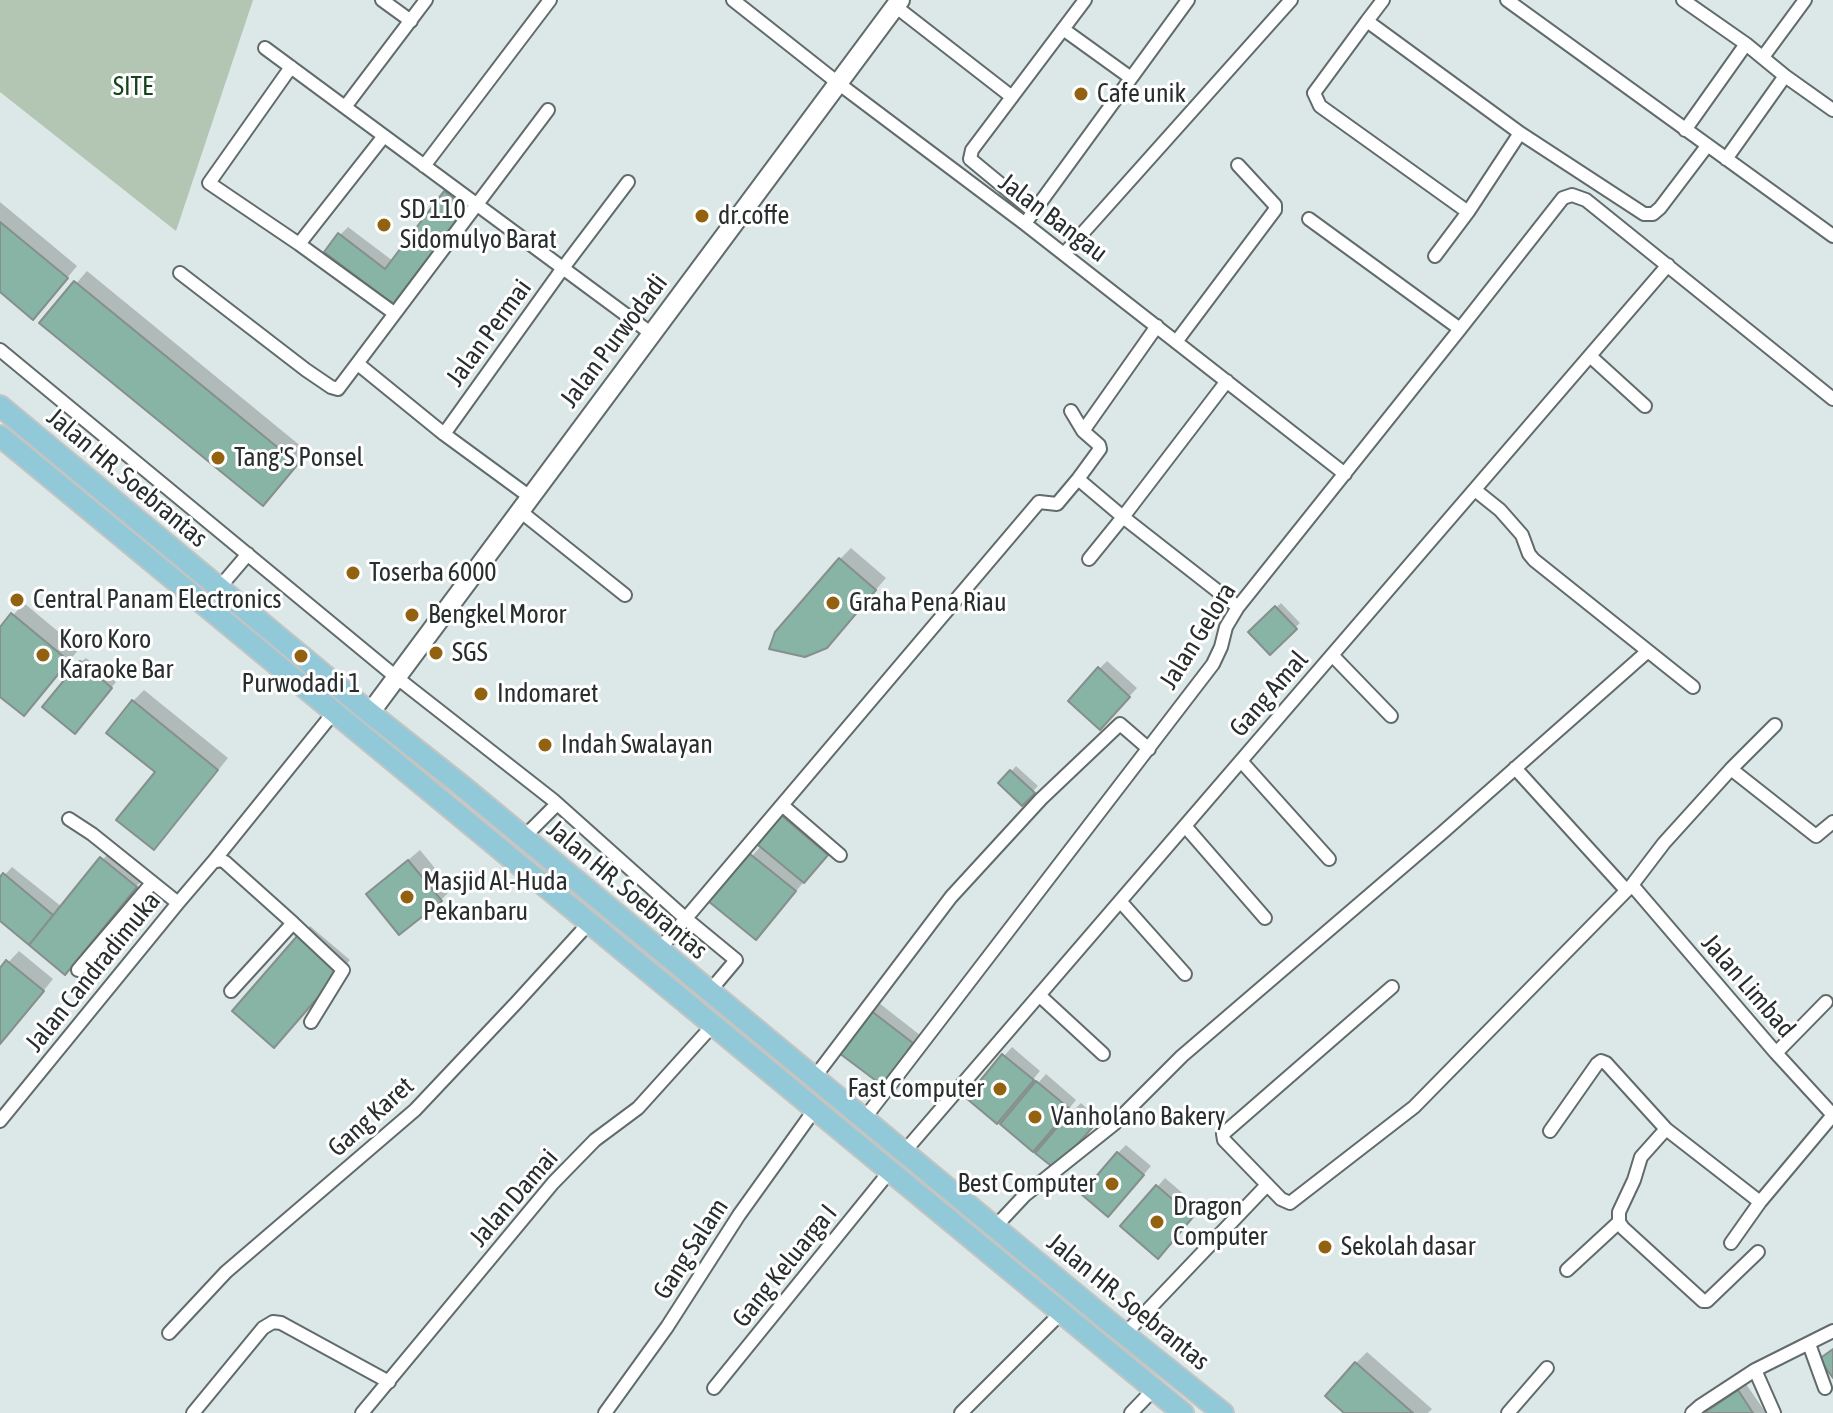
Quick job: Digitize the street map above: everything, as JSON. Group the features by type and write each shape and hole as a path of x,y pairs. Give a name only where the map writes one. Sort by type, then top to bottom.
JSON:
{"main road":[{"name":"Jalan HR. Soebrantas","path":"0,406 1223,1413"},
{"name":"Jalan HR. Soebrantas","path":"0,436 1183,1413"}],"street":[{"path":"382,0 411,21"},
{"path":"345,107 426,0"},
{"name":"Jalan Bangau","path":"733,0 1345,474"},
{"path":"1033,211 970,159 972,150 1085,0"},
{"path":"1024,223 1188,0"},
{"path":"1064,254 1291,0"},
{"path":"1383,0 1314,93 1320,106 1468,212"},
{"path":"1507,0 1833,236"},
{"path":"1683,0 1833,110"},
{"path":"1763,57 1805,0"},
{"path":"424,166 543,3"},
{"path":"898,3 1012,97"},
{"name":"Jalan Purwodadi","path":"370,713 898,3"},
{"path":"1367,21 1520,133 1644,214 1653,214 1660,208 1707,146"},
{"path":"1063,29 1131,78"},
{"path":"1685,130 1746,44"},
{"path":"265,48 652,334"},
{"path":"291,67 209,183 394,313"},
{"path":"1726,159 1785,76"},
{"path":"180,273 331,387 338,389 548,110"},
{"path":"1435,256 1520,133"},
{"path":"299,244 384,136"},
{"path":"1176,342 1275,210 1275,205 1238,165"},
{"name":"Jalan Permai","path":"444,434 628,182"},
{"name":"Jalan Gelora","path":"864,1119 1213,664 1226,627 1238,607 1563,198 1572,195 1586,200 1668,265"},
{"path":"1309,219 1460,329"},
{"path":"1668,265 1833,399"},
{"name":"Gang Amal","path":"904,1152 1668,265"},
{"path":"1083,431 1157,326"},
{"path":"0,350 396,677 557,804 736,960 709,992"},
{"path":"1590,356 1645,406"},
{"path":"358,364 525,504 625,595"},
{"path":"1089,559 1227,381"},
{"path":"659,950 1039,502 1057,504 1078,479 1100,449 1083,431 1071,411"},
{"path":"1078,479 1238,607"},
{"path":"1475,490 1500,510 1522,535 1534,560 1693,687"},
{"path":"219,588 248,554"},
{"path":"995,1227 1025,1195 1114,1124 1182,1056 1648,651"},
{"path":"1332,655 1391,716"},
{"name":"Jalan Candradimuka","path":"0,1121 178,903 219,862 334,712"},
{"path":"814,1078 951,897 1041,799 1120,724 1149,749"},
{"path":"1392,987 1223,1134 1224,1140 1281,1199 1290,1203 1414,1107 1629,887 1664,843 1775,725"},
{"path":"1241,761 1329,859"},
{"name":"Jalan Limbad","path":"1515,768 1629,887 1833,1115"},
{"path":"1731,769 1816,836 1833,822"},
{"path":"523,838 557,804"},
{"path":"782,805 840,855"},
{"path":"69,819 178,903"},
{"path":"1185,826 1265,918"},
{"path":"219,862 293,923 343,970 311,1022"},
{"path":"78,970 152,883"},
{"path":"1120,901 1185,974"},
{"path":"231,991 293,923"},
{"name":"Gang Karet","path":"169,1333 226,1272 415,1110 589,923"},
{"path":"1039,995 1103,1054"},
{"path":"1776,1053 1826,1002"},
{"name":"Jalan Damai","path":"362,1413 553,1183 595,1140 638,1108 713,1025"},
{"path":"1550,1131 1601,1061 1666,1129 1760,1202"},
{"name":"Gang Salam","path":"605,1413 815,1109"},
{"path":"1731,1243 1760,1202 1833,1115"},
{"path":"1666,1129 1641,1157 1619,1212 1619,1222 1623,1228 1703,1301 1707,1301 1758,1252"},
{"name":"Gang Keluarga I","path":"714,1388 890,1171"},
{"path":"1125,1334 1267,1185"},
{"path":"1567,1270 1619,1222"},
{"path":"961,1413 1061,1313"},
{"path":"193,1413 263,1328 273,1322 281,1323 389,1382"},
{"path":"1692,1413 1755,1370 1833,1331"},
{"path":"1809,1344 1825,1388"},
{"path":"1508,1413 1547,1368"},
{"path":"1755,1370 1774,1413"},
{"path":"1131,1413 1154,1389"}],"green space":[{"name":"SITE","path":"0,0 253,0 176,231 0,92"}],"building":[{"path":"444,191 466,208 393,304 324,252 338,233 385,269"},
{"path":"0,222 68,278 33,320 0,292"},
{"path":"74,281 298,464 263,506 39,323"},
{"name":"Graha Pena Riau","path":"839,558 876,590 827,648 805,657 769,649 775,632"},
{"path":"1275,606 1297,629 1270,655 1248,632"},
{"path":"11,613 69,661 24,716 0,697 0,627"},
{"path":"80,661 112,688 75,734 42,707"},
{"path":"1098,667 1130,697 1100,730 1068,701"},
{"path":"132,700 218,770 154,850 116,820 155,772 106,733"},
{"path":"1010,770 1035,793 1022,806 998,783"},
{"path":"781,815 828,855 804,883 758,845"},
{"path":"750,854 796,891 756,940 708,901"},
{"path":"100,857 137,887 65,975 29,945"},
{"path":"408,860 442,901 399,935 366,894"},
{"path":"3,873 53,915 29,945 0,921 0,877"},
{"path":"298,935 340,972 274,1048 232,1011"},
{"path":"6,960 44,991 0,1044 0,968"},
{"path":"870,1010 913,1043 883,1086 839,1053"},
{"name":"Fast Computer","path":"1002,1054 1034,1080 997,1124 966,1098"},
{"name":"Vanholano Bakery","path":"1036,1081 1070,1109 1033,1152 1000,1124"},
{"path":"1072,1110 1092,1128 1055,1169 1035,1153"},
{"name":"Best Computer","path":"1117,1152 1144,1175 1108,1217 1081,1194"},
{"name":"Dragon Computer","path":"1156,1185 1193,1217 1158,1259 1120,1226"},
{"path":"1833,1349 1833,1378 1819,1359"},
{"path":"1355,1362 1413,1413 1344,1413 1325,1396"},
{"path":"1738,1390 1753,1413 1704,1413"}],"place":[{"name":"Cafe unik","path":"1081,94"},
{"name":"dr.coffe","path":"702,216"},
{"name":"SD 110 Sidomulyo Barat","path":"384,225"},
{"name":"Tang'S Ponsel","path":"218,458"},
{"name":"Toserba 6000","path":"353,573"},
{"name":"Central Panam Electronics","path":"17,600"},
{"name":"Graha Pena Riau","path":"833,603"},
{"name":"Bengkel Moror","path":"412,615"},
{"name":"SGS","path":"436,653"},
{"name":"Koro Koro Karaoke Bar","path":"43,655"},
{"name":"Purwodadi 1","path":"301,656"},
{"name":"Indomaret","path":"481,694"},
{"name":"Indah Swalayan","path":"545,745"},
{"name":"Masjid Al-Huda Pekanbaru","path":"407,897"},
{"name":"Fast Computer","path":"1000,1089"},
{"name":"Vanholano Bakery","path":"1035,1117"},
{"name":"Best Computer","path":"1112,1184"},
{"name":"Dragon Computer","path":"1157,1222"},
{"name":"Sekolah dasar","path":"1325,1247"}]}
